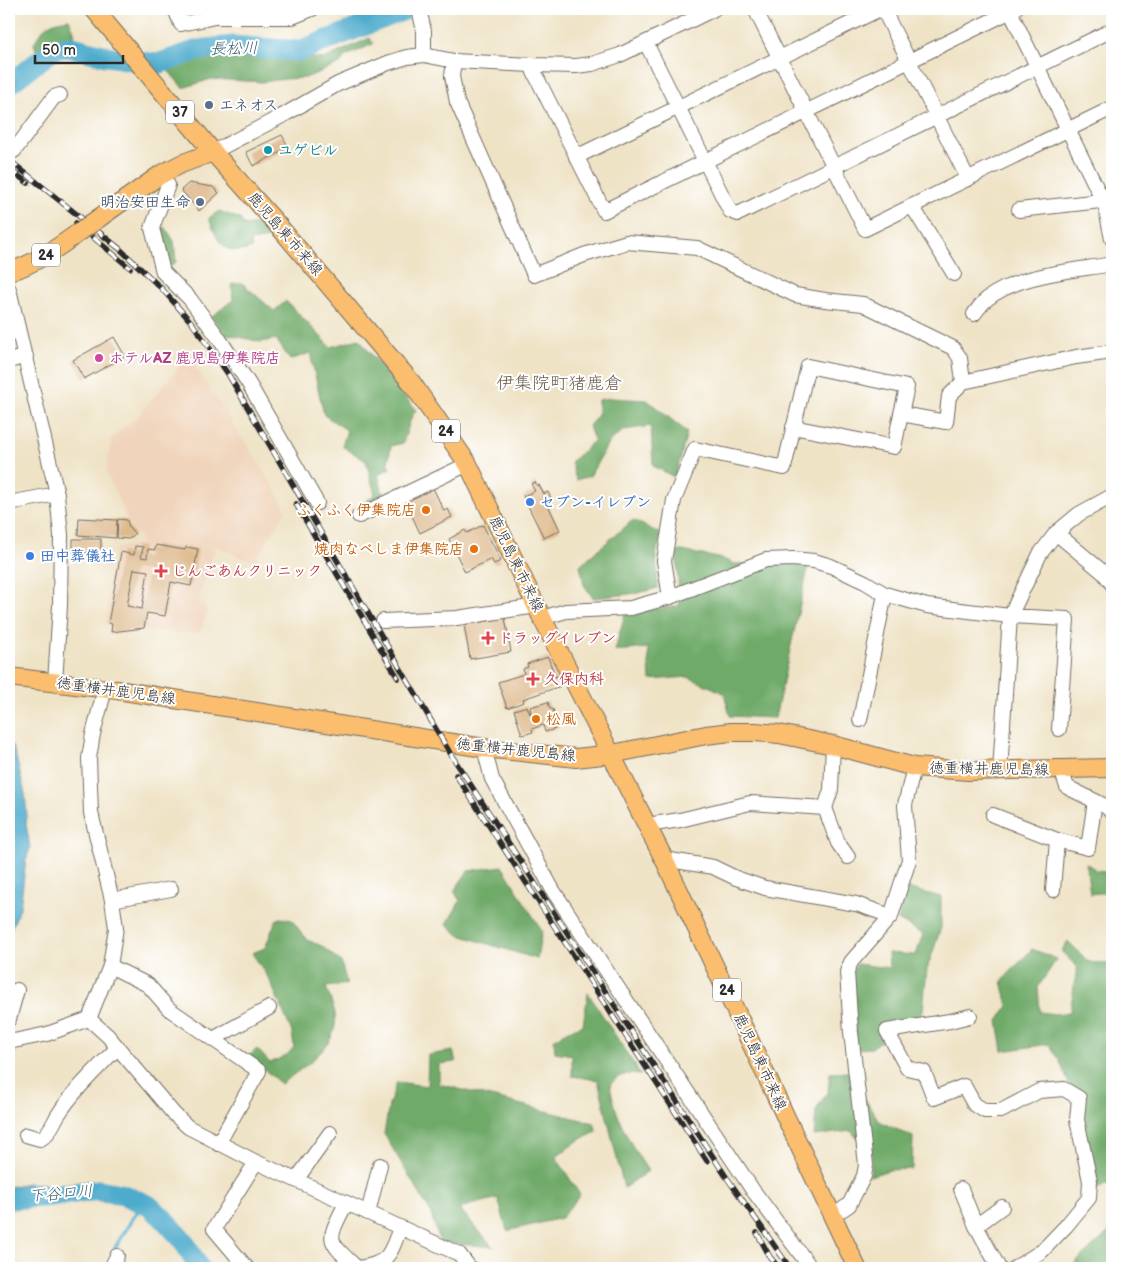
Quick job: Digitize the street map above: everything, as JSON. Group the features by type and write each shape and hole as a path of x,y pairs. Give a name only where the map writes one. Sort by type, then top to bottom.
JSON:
{"main road":[{"name":"37","path":"94,9 213,152"},
{"name":"24","path":"10,278 160,175 180,164 213,152"},
{"name":"鹿児島東市来線","path":"213,152 411,382 468,464 539,612 664,859 857,1268"},
{"name":"徳重横井鹿児島線","path":"9,677 105,689 484,748 576,758 612,754 674,740 732,732 779,734 833,745 914,767 943,770 1000,771 1112,768"}],"street":[{"path":"175,9 181,24 215,17 290,13 312,9"},
{"path":"213,152 338,84 407,57 424,55 454,60 532,65 576,66 592,64 620,55 714,9"},
{"path":"755,9 865,229 1112,108"},
{"path":"576,157 881,9 968,179"},
{"path":"532,65 604,211 1011,10 1068,130 1108,200 1112,239"},
{"path":"420,14 424,31 424,55"},
{"path":"646,42 730,211 738,214 1112,30"},
{"path":"454,60 452,76 457,102 534,276 584,255 627,242 697,248 795,295 863,304 953,348 960,358 963,382"},
{"path":"9,147 14,151 54,97 60,95"},
{"path":"160,175 168,185 152,228 162,272 190,299 218,337 249,384 317,503"},
{"path":"1019,210 1108,200"},
{"path":"912,206 954,274"},
{"path":"974,314 985,300 1026,280 1112,264"},
{"path":"10,278 57,494 61,535 60,606 55,682"},
{"path":"901,414 946,422 949,396 963,382 1076,357 1112,352"},
{"path":"9,361 26,356"},
{"path":"670,597 664,560 671,518 676,493 695,449 784,468 793,428 808,366 907,387 894,447 793,428"},
{"path":"359,516 468,464"},
{"path":"9,503 57,494"},
{"path":"1000,771 1010,616 1040,554 1056,533 1079,514 1112,496"},
{"path":"1056,533 1104,573 1112,584"},
{"path":"383,621 631,608 670,597 766,560 793,559 814,561 831,566 885,594 928,606 1010,616 1067,619 1059,729"},
{"path":"860,720 885,594"},
{"path":"9,1042 46,1034 89,1019 110,966 116,928 112,900 91,813 89,758 105,689"},
{"path":"833,745 831,790 825,808 838,844 848,857"},
{"path":"484,748 492,779 554,892 752,1189 811,1268"},
{"path":"832,1216 848,1205 864,1176 866,1165 850,1032 847,972 851,962 891,916 909,860 905,805 914,767"},
{"path":"1061,770 1067,787 1112,812"},
{"path":"993,815 1057,840 1088,848 1095,801"},
{"path":"647,824 680,820 750,803 825,808"},
{"path":"1053,890 1057,840"},
{"path":"664,859 713,867 736,878 765,888 856,904 891,916"},
{"path":"112,900 171,889"},
{"path":"110,966 148,985 169,1009 259,1071 218,1144"},
{"path":"9,1019 18,990"},
{"path":"213,1039 269,1008"},
{"path":"970,1016 887,1031 907,1068 924,1072 934,1098 964,1086 974,1104 985,1111 1001,1111 1039,1091 1064,1089 1079,1098 1077,1120 1090,1181 1089,1198 1042,1251 1015,1268"},
{"path":"89,1019 118,1048 173,1113 188,1127 256,1162 459,1254 470,1268"},
{"path":"26,1135 40,1139 45,1137 59,1112 118,1048"},
{"path":"296,1180 330,1133"},
{"path":"247,1268 214,1229 256,1162"},
{"path":"368,1213 380,1165"},
{"path":"961,1189 976,1226 999,1268"},
{"path":"346,1203 331,1233 331,1241 358,1268 370,1266 386,1259 391,1252 400,1228"},
{"path":"976,1226 1002,1207"}],"shaded area":[{"path":"188,356 271,482 286,510 255,562 215,547 199,599 208,611 199,633 143,631 108,635 110,625 105,624 115,548 141,544 140,537 130,526 106,471 111,439 139,415"}],"green space":[{"path":"180,9 283,9 280,12 187,19"},
{"path":"69,19 74,31 75,41 57,40 37,54 34,43 44,28 56,21"},
{"path":"370,38 373,44 344,57 340,64 305,78 263,82 211,79 183,88 165,67 205,57 243,54 324,59"},
{"path":"219,211 240,219 245,226 257,224 271,238 250,241 252,248 242,251 228,249 215,234 209,218"},
{"path":"165,227 174,241 176,262 170,266 165,263 157,230"},
{"path":"242,283 274,311 286,301 331,347 359,339 416,410 411,418 403,443 391,446 388,462 390,468 378,475 384,498 372,506 365,502 375,494 366,461 342,446 347,430 324,415 310,353 290,360 276,339 261,342 226,334 211,317 233,300 232,284"},
{"path":"610,398 647,400 687,432 674,477 653,466 651,426 624,430 609,442 590,476 576,480 571,462 594,441 589,426 598,415 598,400"},
{"path":"633,520 661,534 656,554 658,588 638,593 593,598 584,585 580,565"},
{"path":"677,550 723,559 735,564 792,563 808,568 775,718 730,716 724,693 688,677 650,680 648,648 615,651 625,613 679,606"},
{"path":"1086,863 1096,870 1108,871 1112,866 1112,892 1090,894"},
{"path":"502,866 542,931 537,959 459,935 447,924 460,901 454,891 468,871"},
{"path":"907,888 941,897 941,928 927,969 922,1019 880,1028 885,1038 872,1048 857,1049 851,975 857,964 889,968 888,953 916,955 923,934 898,920"},
{"path":"281,918 292,920 307,940 322,946 341,962 347,984 326,987 335,1013 335,1025 332,1036 326,1046 310,1063 281,1084 249,1056 257,1049 270,1063 287,1055 294,1047 292,1032 269,979 252,953 265,948 276,920"},
{"path":"1068,941 1089,962 1107,964 1112,957 1112,1182 1097,1189 1080,1110 1060,1062 1049,1044 1003,1051 998,1021 1008,1006 1002,981 1032,949 1057,959 1038,987 1040,1012 1055,1014 1070,1012 1077,967 1061,951"},
{"path":"588,993 641,1075 623,1075 610,1085 624,1130 648,1171 624,1188 598,1080 572,1076 572,1055 555,1052 554,1040 563,1033 583,1025"},
{"path":"453,1051 456,1062 439,1064 439,1084 594,1123 597,1132 579,1140 556,1157 580,1195 561,1218 507,1231 498,1198 459,1208 493,1247 440,1242 430,1211 384,1134 389,1105 397,1082 427,1086 428,1055"},
{"path":"848,1072 879,1121 913,1137 912,1169 889,1170 870,1176 872,1155 851,1131 814,1136 816,1110 828,1091 830,1073"},
{"path":"1112,1229 1112,1268 1070,1268"}],"water":[{"path":"9,740 15,753 25,794 26,824 30,848 26,860 20,908 9,934"},
{"path":"28,1183 68,1186 132,1205 86,1199 9,1208 9,1187"}],"building":[{"name":"ユゲビル","path":"282,135 289,148 253,166 246,152"},
{"name":"明治安田生命","path":"189,183 213,187 219,193 199,211 181,190"},
{"name":"ホテルAZ 鹿児島伊集院店","path":"114,337 125,356 84,379 73,360"},
{"path":"535,482 544,494 548,492 552,500 547,503 560,530 544,538 523,496 535,491 531,484"},
{"name":"ふくふく伊集院店","path":"433,488 444,511 448,509 452,517 420,533 405,501"},
{"path":"79,518 117,520 116,538 78,535"},
{"path":"118,519 127,520 129,527 135,534 129,539 117,538"},
{"name":"焼肉なべしま伊集院店","path":"483,525 501,561 494,564 491,559 465,572 449,539 465,530 467,533"},
{"path":"73,539 101,539 101,552 73,553"},
{"path":"156,545 185,550 186,547 198,549 191,586 171,582 165,616 147,613 144,628 111,632 112,624 108,623 121,552 134,555 135,546 143,547 141,557 147,558 148,549 155,550","holes":["134,569 148,571 142,609 127,606"]},
{"name":"ドラッグイレブン","path":"505,618 511,652 470,659 464,625"},
{"name":"久保内科","path":"548,657 555,677 558,676 561,686 523,699 524,702 507,708 498,682 524,674 523,669 528,667 527,664"},
{"name":"松風","path":"548,702 550,709 553,709 558,728 545,732 543,725 532,729 533,732 522,735 514,710 527,706 530,714 530,707"}],"waterway":[{"name":"長松川","path":"9,84 56,48 72,47 106,56 157,64 198,50 233,46 299,51 407,9"},
{"name":"下谷口川","path":"9,1199 99,1190 121,1194 148,1205 161,1216 183,1240 199,1268"},
{"path":"112,1253 142,1203"},
{"path":"1108,1268 1112,1265"}],"railway":[{"path":"9,160 120,249 162,289 192,323 228,374 450,753 725,1175 790,1268"},
{"path":"9,169 28,183"},
{"path":"76,223 130,268"},
{"path":"296,504 398,678"},
{"path":"456,775 707,1161"},
{"path":"757,1233 770,1257 779,1268"}],"place":[{"name":"エネオス","path":"209,105"},
{"name":"ユゲビル","path":"268,150"},
{"name":"明治安田生命","path":"200,202"},
{"name":"ホテルAZ 鹿児島伊集院店","path":"99,358"},
{"name":"セブン-イレブン","path":"530,502"},
{"name":"ふくふく伊集院店","path":"426,510"},
{"name":"焼肉なべしま伊集院店","path":"474,549"},
{"name":"田中葬儀社","path":"30,556"},
{"name":"じんごあんクリニック","path":"161,571"},
{"name":"ドラッグイレブン","path":"488,638"},
{"name":"久保内科","path":"533,679"},
{"name":"松風","path":"536,719"}],"district":[{"name":"伊集院町猪鹿倉","path":"559,383"}]}
